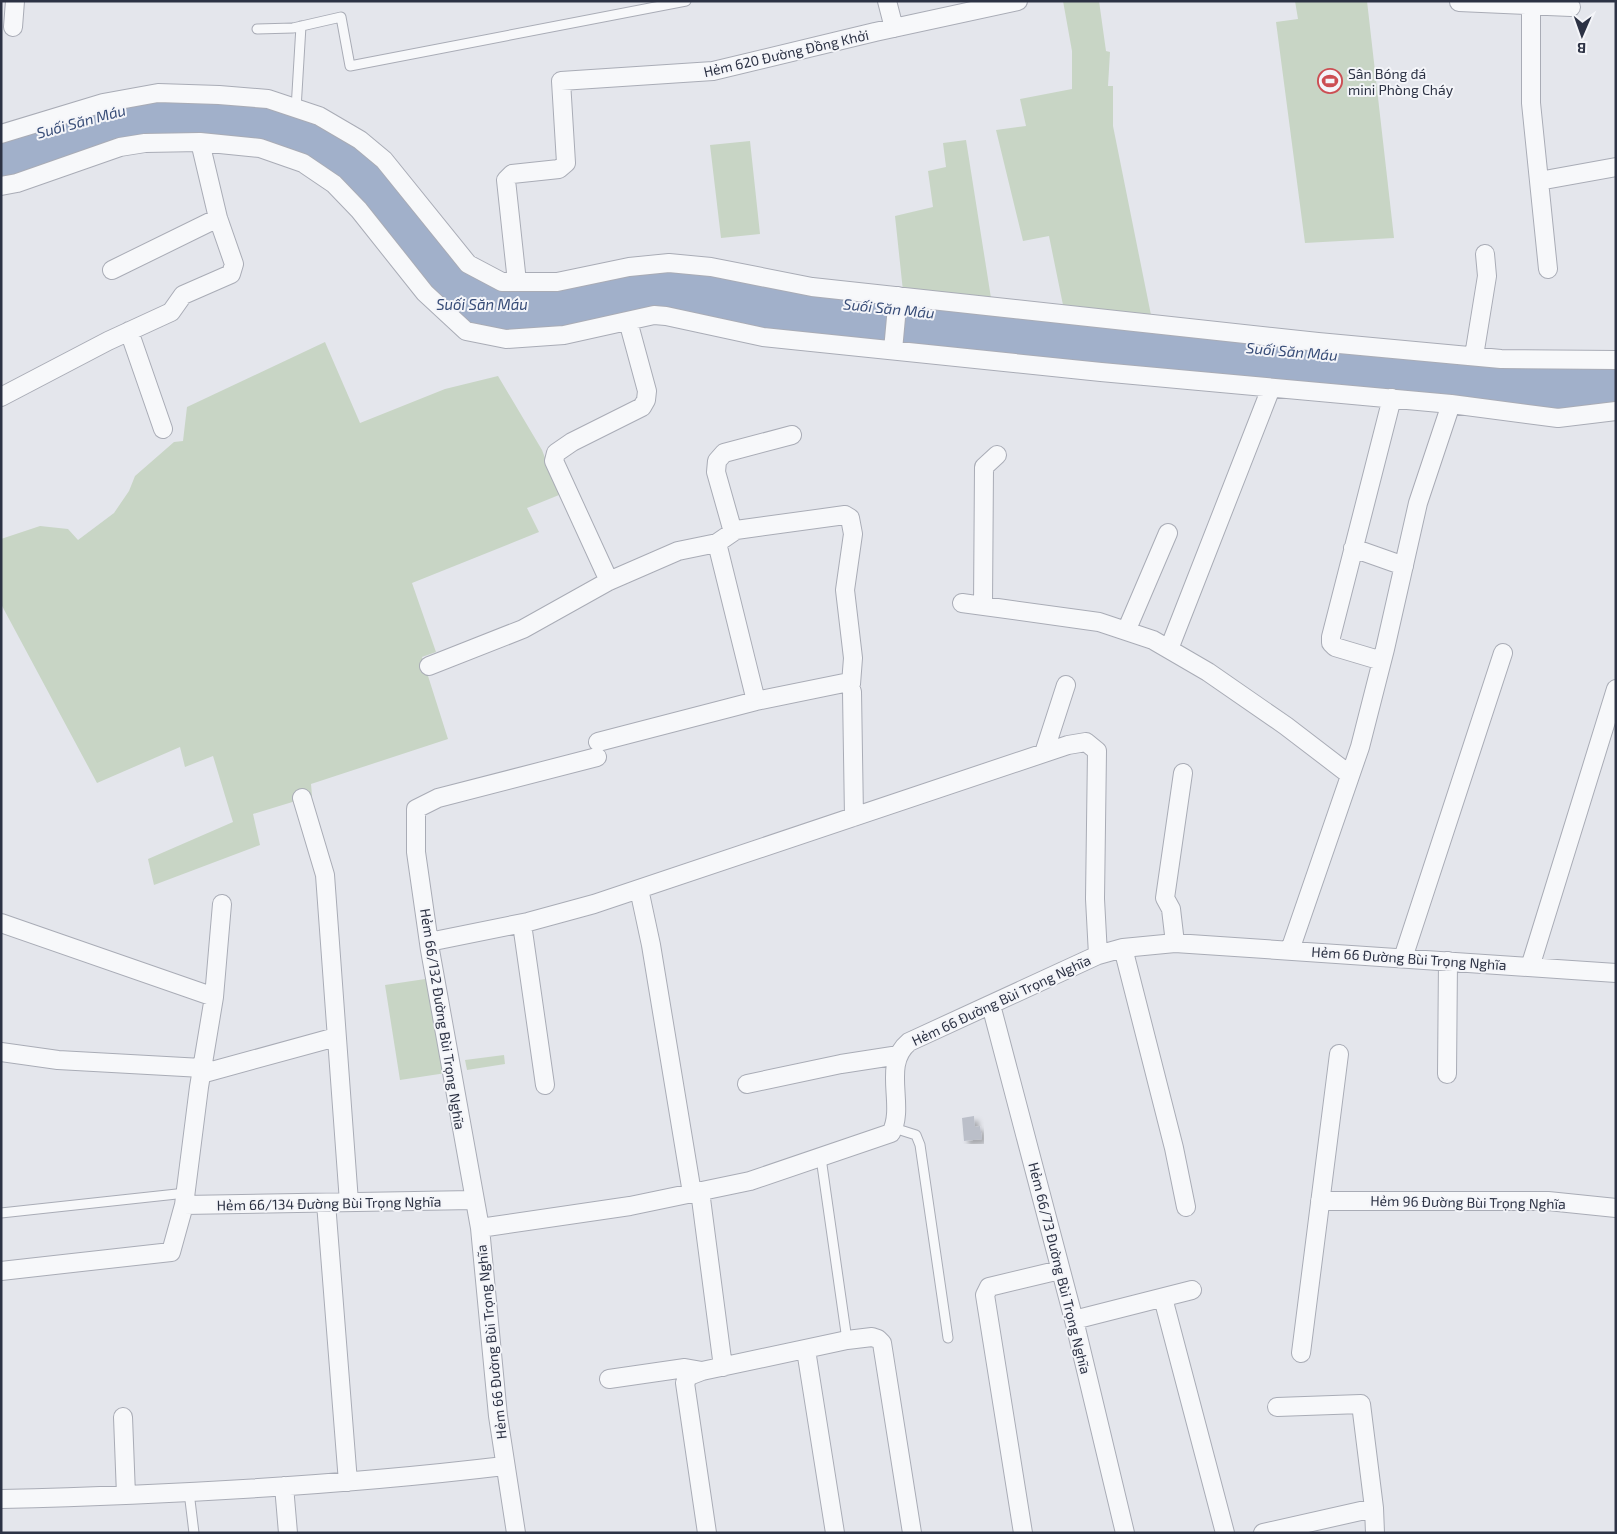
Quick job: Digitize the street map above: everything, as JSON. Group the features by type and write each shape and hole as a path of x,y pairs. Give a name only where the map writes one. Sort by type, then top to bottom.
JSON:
{"street":[{"path":"13,27 14,1"},
{"path":"887,1 894,28"},
{"name":"Hẻm 620 Đường Đồng Khởi","path":"517,282 506,180 512,174 559,170 566,163 561,82 713,71 1018,1"},
{"path":"1469,2 1571,7"},
{"path":"1531,5 1530,84 1548,269"},
{"path":"1,134 103,103 158,93 268,99 320,116 360,140 384,160 468,264 502,282 557,282 630,267 669,263 711,267 812,287 1308,341 1474,356 1589,361 1616,360"},
{"path":"1,397 128,331 171,312 183,295 231,274 234,264 218,218 200,142"},
{"path":"1,186 120,148 145,143 200,142 260,148 303,162 334,184 359,210 425,292 466,331 506,339 564,335 654,315 763,337 1271,388 1451,404 1558,418 1616,411"},
{"path":"1539,181 1616,167"},
{"path":"112,270 218,218"},
{"path":"1474,356 1487,276 1485,254"},
{"path":"893,350 898,296"},
{"path":"609,581 554,461 556,453 572,442 642,407 646,400 647,391 628,321"},
{"path":"128,331 163,429"},
{"path":"1169,649 1271,388"},
{"path":"1382,661 1335,648 1331,643 1353,548 1392,398"},
{"path":"1290,950 1360,747 1382,661 1418,503 1451,404"},
{"path":"733,532 716,472 717,461 724,453 792,435"},
{"path":"983,606 984,467 997,455"},
{"path":"429,666 523,629 609,581 678,550 717,543 736,530 845,515 850,518 853,534 845,590 853,658 851,684 854,817"},
{"path":"1127,629 1168,533"},
{"path":"717,543 756,701 849,682 851,684"},
{"path":"1353,548 1404,566"},
{"path":"962,603 1099,622 1127,629 1169,649 1208,672 1286,726 1350,775"},
{"path":"1403,958 1503,653"},
{"path":"1044,753 1066,685"},
{"path":"1530,967 1616,689"},
{"name":"Hẻm 66/132 Đường Bùi Trọng Nghĩa","path":"480,1228 473,1200 429,942 416,852 416,809 438,798 756,701"},
{"path":"429,942 522,924 639,889 1068,745 1086,742 1097,751 1095,899 1098,955"},
{"path":"1175,942 1170,908 1165,898 1183,773"},
{"path":"302,798 325,875 349,1202"},
{"path":"639,889 696,1192 723,1367"},
{"path":"1,1271 169,1252 172,1249 185,1199 214,997 222,904"},
{"path":"1,923 214,997"},
{"path":"522,924 545,1085"},
{"name":"Hẻm 66 Đường Bùi Trọng Nghĩa","path":"516,1533 504,1466 480,1228 630,1206 750,1181 891,1133 894,1128 895,1064 902,1048 909,1042 1098,955 1123,948 1175,942 1616,973"},
{"path":"1123,948 1186,1207"},
{"path":"1447,1074 1448,962"},
{"name":"Hẻm 66/73 Đường Bùi Trọng Nghĩa","path":"991,1005 1074,1320 1125,1533"},
{"path":"1,1052 58,1060 202,1071 336,1037"},
{"path":"1301,1353 1339,1054"},
{"path":"747,1084 841,1064 899,1055"},
{"name":"Hẻm 66/134 Đường Bùi Trọng Nghĩa","path":"185,1199 326,1203 473,1200"},
{"name":"Hẻm 96 Đường Bùi Trọng Nghĩa","path":"1320,1201 1548,1201 1616,1208"},
{"path":"326,1203 348,1482"},
{"path":"1024,1533 985,1295 988,1287 1060,1270"},
{"path":"1074,1320 1192,1290"},
{"path":"1163,1298 1225,1533"},
{"path":"707,1533 685,1383 689,1376 702,1371 847,1340 872,1337 878,1338 882,1343 912,1533"},
{"path":"806,1350 835,1533"},
{"path":"609,1379 685,1368 702,1371"},
{"path":"1277,1407 1362,1404 1374,1508 1374,1533"},
{"path":"123,1417 126,1495"},
{"path":"1,1499 190,1492 348,1482 504,1466"},
{"path":"284,1486 288,1533"},
{"path":"1263,1533 1374,1508"}],"lane":[{"path":"257,29 301,26 341,17 350,66 686,1"},
{"path":"296,108 301,26"},
{"path":"894,1128 916,1136 920,1145 948,1338"},
{"path":"821,1158 847,1340"},
{"path":"1,1213 185,1199"},
{"path":"190,1492 194,1533"}],"green space":[{"path":"1063,1 1099,1 1106,51 1110,52 1108,86 1113,86 1113,126 1151,315 1063,305 1049,236 1023,241 996,130 1026,126 1020,99 1072,89 1072,51"},
{"name":"Sân Bóng đá mini Phòng Cháy","path":"1295,1 1367,1 1394,238 1305,243 1276,22 1298,19"},
{"path":"966,140 991,298 903,291 895,216 933,207 928,171 946,167 943,143"},
{"path":"750,141 760,234 721,238 710,145"},
{"path":"325,342 360,423 445,389 498,376 542,450 559,495 527,508 539,532 412,583 436,652 422,657 448,739 311,784 312,796 253,814 260,845 154,885 148,859 233,822 213,756 185,767 180,747 97,783 1,604 1,539 40,526 68,529 78,540 114,513 129,491 135,476 174,442 183,441 187,407"},
{"path":"432,978 446,1073 400,1080 385,985"},
{"path":"504,1055 505,1064 467,1070 465,1060"}],"water":[{"name":"Suối Săn Máu","path":"158,99 268,105 317,121 356,144 500,287 669,268 1616,365 1616,406 1558,413 769,332 669,311 565,329 507,334 469,326 429,289 338,180 200,136 1,180 1,140 103,109"}],"building":[{"path":"974,1116 975,1127 980,1126 982,1139 964,1141 962,1118"}],"place":[{"name":"Sân Bóng đá mini Phòng Cháy","path":"1330,81"}]}
